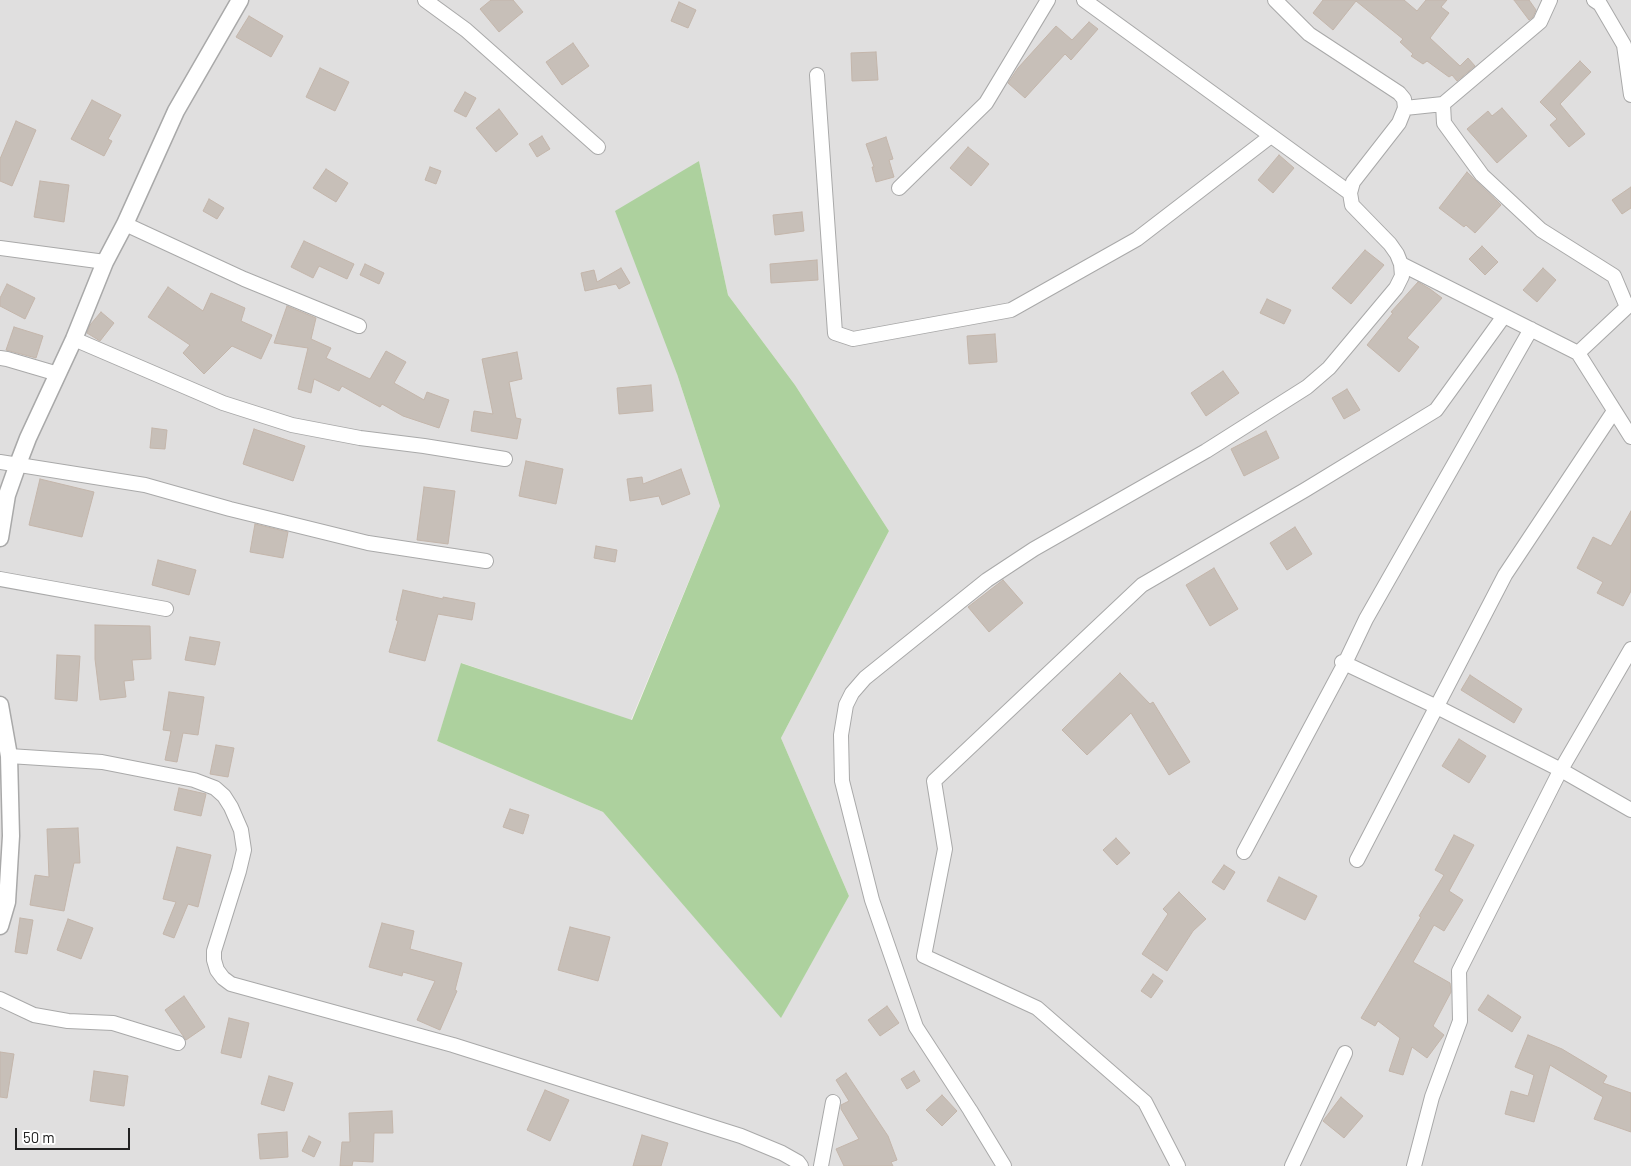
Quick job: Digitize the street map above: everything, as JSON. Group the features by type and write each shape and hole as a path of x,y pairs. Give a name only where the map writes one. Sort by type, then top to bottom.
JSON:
{"street":[{"path":"0,538 7,495 18,464 28,438 74,339 105,262 125,224 176,111 240,0"},
{"path":"425,0 466,30 598,147"},
{"path":"899,188 986,103 1048,0"},
{"path":"1084,0 1350,193"},
{"path":"1004,1166 916,1028 878,918 842,781 841,735 846,705 852,693 865,678 987,580 1034,549 1206,451 1307,387 1336,361 1396,288 1402,276 1397,254 1390,244 1352,205 1350,193 1353,182 1399,123 1405,108 1404,100 1399,93 1309,34 1275,0"},
{"path":"1405,108 1444,104 1540,22 1550,0"},
{"path":"1594,0 1600,4 1624,45 1631,95"},
{"path":"817,75 835,333 853,339 1011,310 1137,239 1271,136"},
{"path":"1444,104 1444,123 1482,175 1541,230 1614,276 1629,306 1578,353"},
{"path":"125,224 244,279 359,326"},
{"path":"0,248 105,262"},
{"path":"1400,264 1578,353 1631,438"},
{"path":"1178,1166 1145,1102 1037,1008 924,956 945,849 934,781 1142,585 1305,490 1436,410 1504,316"},
{"path":"1244,852 1366,619 1531,329"},
{"path":"74,339 223,403 292,425 360,438 505,459"},
{"path":"0,358 7,358 58,374"},
{"path":"1357,860 1505,575 1614,411"},
{"path":"0,462 145,485 230,510 368,543 486,561"},
{"path":"0,579 166,609"},
{"path":"1414,1166 1432,1097 1460,1021 1459,971 1561,770 1631,649"},
{"path":"1343,662 1561,770 1631,810"},
{"path":"0,705 8,756 11,836 7,902 0,926"},
{"path":"8,756 102,762 194,780 215,788 224,796 231,806 241,830 244,850 214,951 217,970 231,984 453,1045 732,1133 782,1153 798,1162 801,1166"},
{"path":"0,999 34,1015 68,1021 114,1023 178,1043"},
{"path":"1292,1166 1345,1053"},
{"path":"821,1166 833,1102"}],"shaded area":[{"path":"0,0 1631,0 1631,1166 0,1166","holes":["699,161 728,295 795,385 889,531 781,738 849,896 781,1017 603,812 437,741 462,663 631,720 720,506 677,374"]}],"green space":[{"path":"699,161 728,295 795,385 889,531 781,738 849,896 781,1018 603,812 437,741 461,663 632,720 720,506 677,374 615,211"}],"building":[{"path":"491,0 513,0 523,12 499,32 480,9"},
{"path":"1323,0 1404,0 1417,11 1426,0 1447,0 1441,7 1449,13 1430,38 1460,66 1468,58 1475,66 1457,81 1452,75 1449,77 1427,61 1423,64 1411,56 1413,54 1400,42 1403,39 1356,1 1333,30 1313,13"},
{"path":"1514,0 1529,0 1536,10 1533,17 1529,20"},
{"path":"679,2 696,10 688,28 671,21"},
{"path":"249,16 283,36 271,57 236,37"},
{"path":"1089,22 1098,29 1071,60 1065,54 1025,98 1008,83 1018,68 1056,26 1072,40"},
{"path":"573,43 589,66 562,85 546,62"},
{"path":"876,52 878,80 852,81 851,53"},
{"path":"1580,61 1591,72 1560,104 1585,134 1569,147 1550,125 1557,119 1540,102"},
{"path":"320,68 349,82 335,111 306,97"},
{"path":"465,92 476,98 466,117 454,111"},
{"path":"92,100 121,115 108,139 112,141 104,156 71,139"},
{"path":"1502,108 1527,136 1497,163 1467,129 1488,111 1492,116"},
{"path":"499,109 518,134 496,152 476,128"},
{"path":"16,121 36,130 12,186 0,181 0,159"},
{"path":"542,136 550,149 537,157 529,144"},
{"path":"886,137 893,159 889,160 894,177 876,182 872,167 874,167 866,144"},
{"path":"968,147 989,164 971,186 950,168"},
{"path":"1279,155 1294,168 1273,193 1258,180"},
{"path":"430,167 441,171 436,184 425,180"},
{"path":"326,169 348,183 336,202 313,188"},
{"path":"1467,172 1501,205 1475,233 1439,208"},
{"path":"40,181 69,185 64,222 34,217"},
{"path":"1631,187 1631,208 1622,214 1612,200"},
{"path":"209,199 224,208 217,219 203,211"},
{"path":"802,212 804,231 775,235 773,215"},
{"path":"304,241 354,264 347,279 319,266 313,278 291,267"},
{"path":"1482,246 1498,262 1485,275 1469,259"},
{"path":"1365,250 1384,265 1351,304 1332,288"},
{"path":"817,260 818,280 771,283 770,264"},
{"path":"365,264 384,273 379,284 360,275"},
{"path":"621,268 630,283 619,289 616,284 585,291 581,273 594,270 597,282"},
{"path":"1543,268 1556,280 1537,302 1523,290"},
{"path":"1418,282 1442,298 1407,338 1419,347 1399,372 1367,345 1393,313 1391,312"},
{"path":"7,284 35,298 25,319 0,306 0,298"},
{"path":"168,287 203,311 211,293 245,308 241,321 272,335 261,359 232,346 204,374 183,353 190,345 148,317"},
{"path":"1267,299 1291,310 1284,324 1260,313"},
{"path":"287,306 316,318 311,339 331,348 326,358 370,379 386,351 406,362 394,383 424,400 427,392 449,400 439,428 403,416 382,404 380,407 342,386 339,391 314,379 311,393 298,389 308,348 274,343"},
{"path":"101,312 114,323 100,341 87,333 90,325"},
{"path":"14,327 43,336 36,358 6,350"},
{"path":"995,334 997,362 969,364 967,336"},
{"path":"517,352 522,379 509,382 516,418 521,419 517,439 471,431 474,411 493,414 482,359"},
{"path":"1223,371 1239,393 1206,416 1191,393"},
{"path":"651,385 653,411 619,414 617,388"},
{"path":"1347,389 1360,410 1344,419 1332,398"},
{"path":"152,428 167,430 165,449 150,448"},
{"path":"254,429 305,446 293,481 243,464"},
{"path":"1266,431 1279,458 1244,476 1231,449"},
{"path":"526,461 563,469 556,504 519,496"},
{"path":"681,469 690,494 662,505 659,496 630,501 627,479 642,477 643,484"},
{"path":"40,479 94,492 82,537 29,525"},
{"path":"424,487 455,491 448,544 417,540"},
{"path":"1631,511 1631,591 1623,606 1597,593 1603,582 1577,568 1593,537 1611,546"},
{"path":"255,524 288,532 283,558 250,552"},
{"path":"1295,527 1312,554 1287,570 1270,543"},
{"path":"596,546 617,550 615,562 594,558"},
{"path":"158,560 196,570 189,595 152,585"},
{"path":"1214,568 1238,609 1210,626 1186,585"},
{"path":"1003,580 1023,603 989,632 968,607"},
{"path":"403,590 443,599 443,597 475,603 472,620 438,614 425,661 389,652 398,621 396,620"},
{"path":"95,625 150,626 151,659 132,660 134,680 124,681 126,697 100,700 95,659"},
{"path":"190,637 220,642 215,665 185,660"},
{"path":"57,655 80,656 77,701 55,699"},
{"path":"1120,673 1150,704 1153,702 1190,762 1169,775 1131,713 1087,755 1062,730"},
{"path":"1470,675 1522,709 1514,723 1461,690"},
{"path":"169,692 204,697 198,735 183,733 177,762 165,760 171,731 163,730"},
{"path":"1459,739 1486,756 1469,783 1442,766"},
{"path":"216,745 234,748 228,777 210,774"},
{"path":"179,788 206,794 201,816 174,810"},
{"path":"510,809 529,815 523,834 503,827"},
{"path":"78,828 80,863 74,863 64,911 30,905 35,875 49,877 47,829"},
{"path":"1454,835 1474,845 1449,891 1463,900 1444,931 1434,925 1413,962 1450,983 1451,992 1433,1026 1444,1035 1427,1058 1412,1047 1403,1075 1389,1071 1400,1038 1378,1021 1375,1026 1361,1018 1444,875 1435,870"},
{"path":"1116,838 1130,853 1117,865 1103,850"},
{"path":"177,847 211,855 198,907 188,904 174,938 163,934 176,902 163,899"},
{"path":"1224,865 1235,872 1224,890 1212,882"},
{"path":"1279,877 1317,896 1305,920 1267,901"},
{"path":"1179,892 1206,919 1193,931 1167,971 1142,954 1168,914 1163,909"},
{"path":"20,918 33,920 27,954 15,952"},
{"path":"68,919 93,928 81,959 57,950"},
{"path":"382,923 414,931 410,949 462,963 455,990 457,991 440,1030 417,1020 435,981 403,972 402,976 369,967"},
{"path":"570,927 610,937 598,981 558,970"},
{"path":"1153,974 1163,981 1151,998 1141,991"},
{"path":"1488,995 1521,1017 1512,1032 1478,1010"},
{"path":"184,996 205,1027 186,1040 165,1010"},
{"path":"887,1006 899,1023 880,1036 868,1020"},
{"path":"229,1018 249,1023 241,1058 221,1053"},
{"path":"1528,1035 1562,1049 1607,1076 1603,1083 1631,1093 1631,1132 1594,1119 1603,1097 1550,1065 1534,1122 1505,1114 1511,1091 1528,1096 1534,1075 1515,1067"},
{"path":"0,1052 14,1054 7,1098 0,1097"},
{"path":"94,1071 128,1076 124,1106 90,1101"},
{"path":"914,1071 920,1081 907,1089 901,1079"},
{"path":"846,1073 888,1136 897,1160 891,1162 893,1166 844,1166 836,1149 859,1139 841,1109 841,1105 849,1101 836,1080"},
{"path":"269,1076 293,1083 284,1111 261,1104"},
{"path":"545,1090 569,1100 550,1141 527,1130"},
{"path":"942,1095 957,1111 942,1126 926,1110"},
{"path":"1341,1097 1363,1116 1344,1138 1323,1121"},
{"path":"392,1111 393,1133 374,1133 373,1162 353,1161 352,1166 340,1166 342,1142 350,1142 349,1113"},
{"path":"287,1132 288,1157 260,1159 258,1134"},
{"path":"642,1135 668,1143 661,1166 633,1166"},
{"path":"309,1136 321,1142 314,1157 302,1151"}]}
